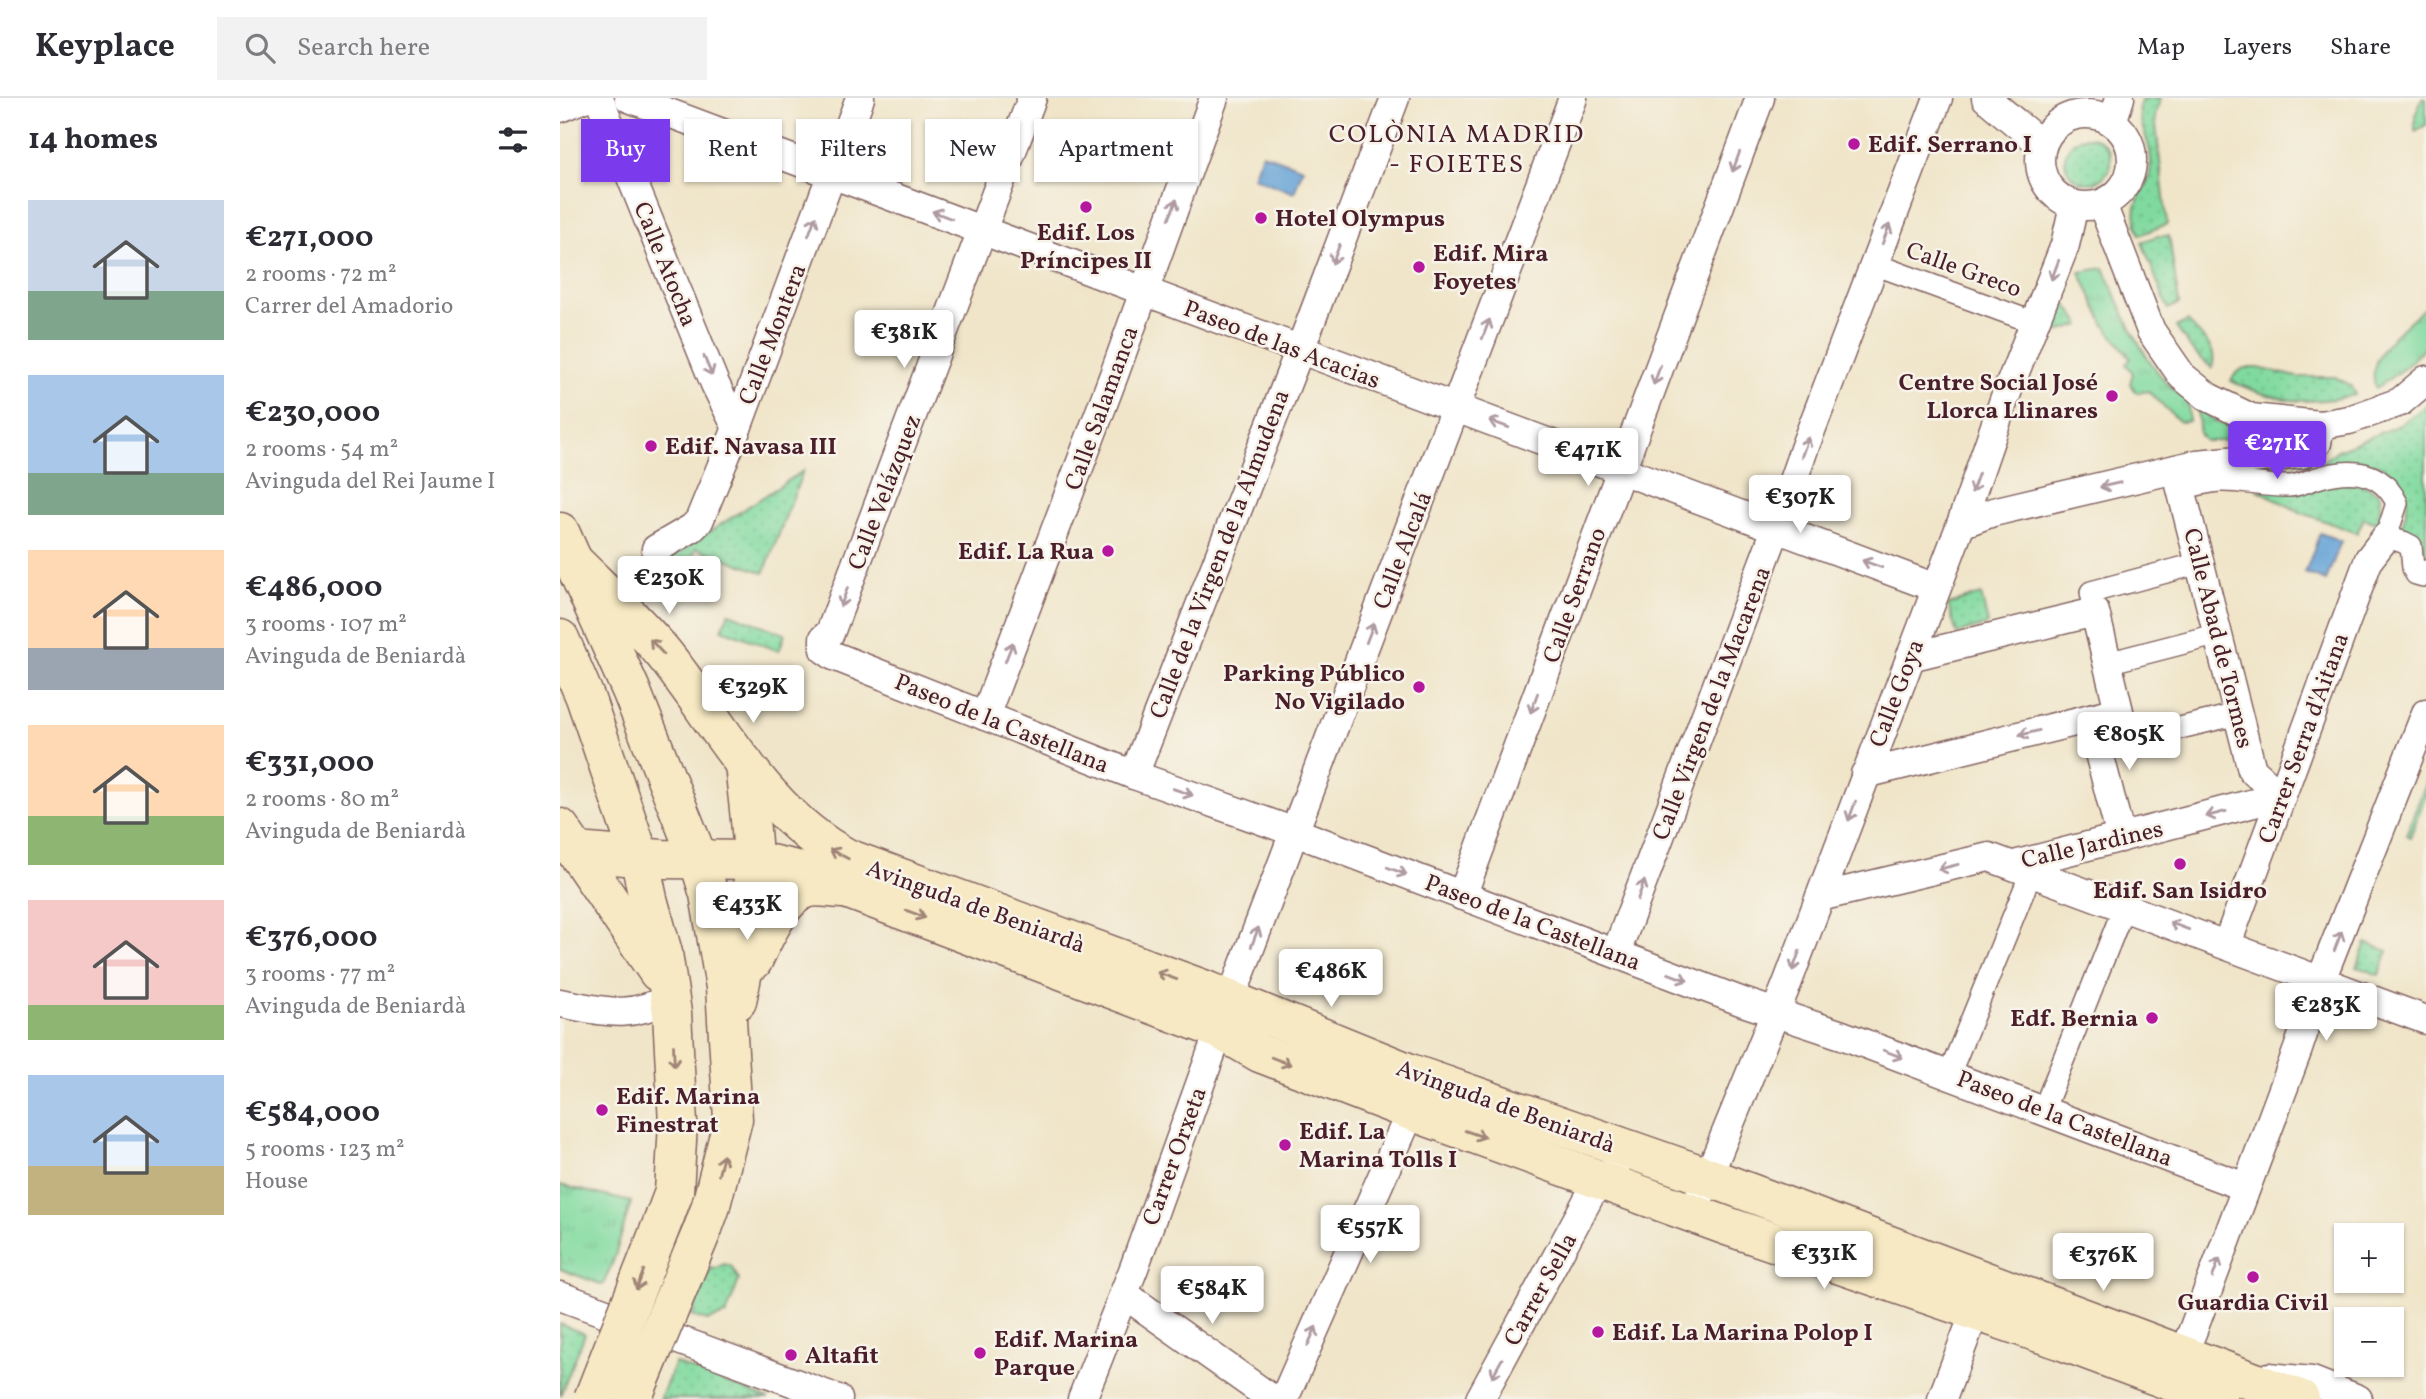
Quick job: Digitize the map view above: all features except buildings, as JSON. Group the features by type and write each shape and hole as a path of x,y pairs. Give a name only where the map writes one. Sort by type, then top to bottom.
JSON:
{"main road":[{"path":"565,545 631,690 698,858 709,894 723,974 729,1038 733,1119 710,1209 632,1399"},
{"name":"Avinguda de Beniardà","path":"565,545 662,653 784,813 807,834 846,858 1225,1016 1260,1053 1411,1111 1600,1179 1701,1194 2003,1288 2180,1360 2224,1386"},
{"path":"560,639 568,705 639,855 663,953 669,993 678,1124 674,1192 593,1399"},
{"path":"568,705 631,690 714,720"},
{"path":"729,1038 748,936 753,860 744,763"},
{"path":"568,840 669,993"},
{"name":"Avinguda de Beniardà","path":"568,840 662,859 753,860 785,866 1225,1016 1410,1073 1975,1312 2057,1339 2224,1386 2300,1399"},
{"path":"738,995 770,924 788,902 808,888 852,889"}],"street":[{"path":"560,108 584,98"},
{"name":"Calle Atocha","path":"599,98 715,384 737,428"},
{"name":"Paseo de las Acacias","path":"629,98 796,161"},
{"name":"Calle Montera","path":"852,119 860,98"},
{"name":"Calle Velázquez","path":"824,649 824,638 830,633 855,569 1032,98"},
{"name":"Calle Salamanca","path":"985,716 1115,372 1214,98"},
{"name":"Calle de la Virgen de la Almudena","path":"1134,775 1395,98"},
{"name":"Calle Alcalá","path":"1225,1016 1573,98"},
{"name":"Calle Serrano","path":"1462,896 1760,98"},
{"name":"Calle Virgen de la Macarena","path":"1616,953 1938,98"},
{"path":"1986,98 2042,145"},
{"path":"2116,110 2132,153 2132,168 2121,190 2102,204 2083,206 2062,200 2045,182 2040,170 2042,145 2049,132 2074,115 2116,110"},
{"name":"Calle Montera","path":"656,549 699,521 737,428 829,182"},
{"name":"Paseo de las Acacias","path":"853,182 1936,588"},
{"path":"2102,204 2151,331 2182,376 2208,397 2251,418 2320,425 2349,420 2400,402 2426,380"},
{"name":"Calle Goya","path":"1701,1194 1820,897 1961,524 2004,400 2065,245 2074,205"},
{"name":"Calle Greco","path":"1874,264 2035,323"},
{"path":"2179,478 2197,464 2302,454 2317,443 2320,425"},
{"path":"1961,524 1993,512 2179,478 2287,486 2300,485 2337,473 2366,474 2379,479 2391,490 2397,503 2386,537 2411,547 2416,574 2423,576 2426,571"},
{"name":"Calle Abad de Tormes","path":"2179,478 2252,770 2281,796"},
{"name":"Carrer Serra d'Aitana","path":"2227,944 2369,559 2386,537"},
{"path":"2200,563 2091,592 2126,741 2238,714"},
{"path":"1910,657 2095,612"},
{"path":"2107,663 2219,634"},
{"name":"Paseo de la Castellana","path":"824,649 834,656 1134,775 1295,832 2245,1186"},
{"path":"1865,774 2119,711"},
{"path":"2180,1360 2298,1049 2321,980 2426,713"},
{"path":"2090,718 2121,838"},
{"name":"Calle Jardines","path":"1820,897 1989,857 2023,869 2121,838 2281,796"},
{"path":"1949,1075 2023,869 2426,1020"},
{"path":"2043,1111 2124,907"},
{"path":"560,1003 629,1013 656,1006 669,993"},
{"name":"Carrer Orxeta","path":"1082,1399 1124,1294 1225,1016"},
{"path":"1284,1399 1411,1111"},
{"name":"Carrer Sella","path":"1480,1399 1600,1179"},
{"path":"1124,1294 1272,1399"},
{"path":"560,1296 838,1399"},
{"path":"1942,1399 1975,1312"},
{"name":"Avinguda de Beniardà","path":"2057,1339 2151,1369 2180,1360"},
{"path":"2224,1386 2312,1381 2358,1399"}],"green space":[{"path":"2142,98 2161,98 2155,116 2167,224 2140,235 2135,212 2150,173 2151,162 2141,122"},
{"path":"2422,98 2426,98 2426,125 2415,131 2415,115"},
{"path":"2088,137 2104,144 2111,160 2104,176 2088,183 2072,176 2065,160 2072,144"},
{"path":"2157,236 2169,236 2179,304 2168,309 2142,242"},
{"path":"2104,268 2137,341 2159,374 2188,402 2189,421 2180,422 2148,391 2137,393 2130,383 2133,373 2126,364 2131,359 2104,324 2080,272"},
{"path":"2065,302 2081,325 2055,333"},
{"path":"2426,306 2426,345 2407,366 2376,388 2374,376 2381,353 2398,332"},
{"path":"2188,321 2210,347 2213,353 2212,368 2192,350 2176,327"},
{"path":"2244,368 2258,368 2297,377 2335,377 2352,386 2355,395 2306,401 2277,398 2231,381 2236,373"},
{"path":"2426,406 2426,557 2422,563 2423,549 2418,536 2400,530 2407,498 2400,483 2388,471 2378,465 2356,461 2310,471 2338,450 2399,425"},
{"path":"2197,408 2217,422 2247,434 2243,441 2205,441 2200,435"},
{"path":"803,471 764,573 696,548 685,576 657,566"},
{"path":"2335,482 2359,484 2380,495 2380,515 2376,523 2364,518 2357,533 2300,512 2258,490"},
{"path":"1981,594 1988,624 1957,634 1948,605"},
{"path":"729,613 785,634 779,651 722,629"},
{"path":"2426,782 2426,794 2410,837 2406,835"},
{"path":"2366,943 2388,951 2379,975 2357,967"},
{"path":"560,1185 631,1202 614,1259 603,1285 560,1269"},
{"path":"724,1264 731,1266 739,1280 726,1315 707,1321 692,1316 711,1267 714,1269"},
{"path":"560,1324 585,1334 560,1396"},
{"path":"675,1363 769,1399 660,1399"}],"water":[{"path":"1262,153 1303,168 1294,193 1253,177"},
{"path":"2320,533 2341,541 2326,581 2305,573"}],"place":[{"name":"Edif. Serrano I","path":"1854,144"},
{"name":"Edif. Los Príncipes II","path":"1086,207"},
{"name":"Hotel Olympus","path":"1261,218"},
{"name":"Edif. Mira Foyetes","path":"1419,267"},
{"name":"Centre Social José Llorca Llinares","path":"2112,396"},
{"name":"Edif. Navasa III","path":"651,446"},
{"name":"Edif. La Rua","path":"1108,551"},
{"name":"Parking Público No Vigilado","path":"1419,687"},
{"name":"Edif. San Isidro","path":"2180,864"},
{"name":"Edf. Bernia","path":"2152,1018"},
{"name":"Edif. Marina Finestrat","path":"602,1110"},
{"name":"Edif. La Marina Tolls I","path":"1285,1145"},
{"name":"Guardia Civil","path":"2253,1277"},
{"name":"Edif. La Marina Polop I","path":"1598,1332"},
{"name":"Edif. Marina Parque","path":"980,1353"},
{"name":"Altafit","path":"791,1355"}],"district":[{"name":"COLÒNIA MADRID - FOIETES","path":"1457,148"}]}
